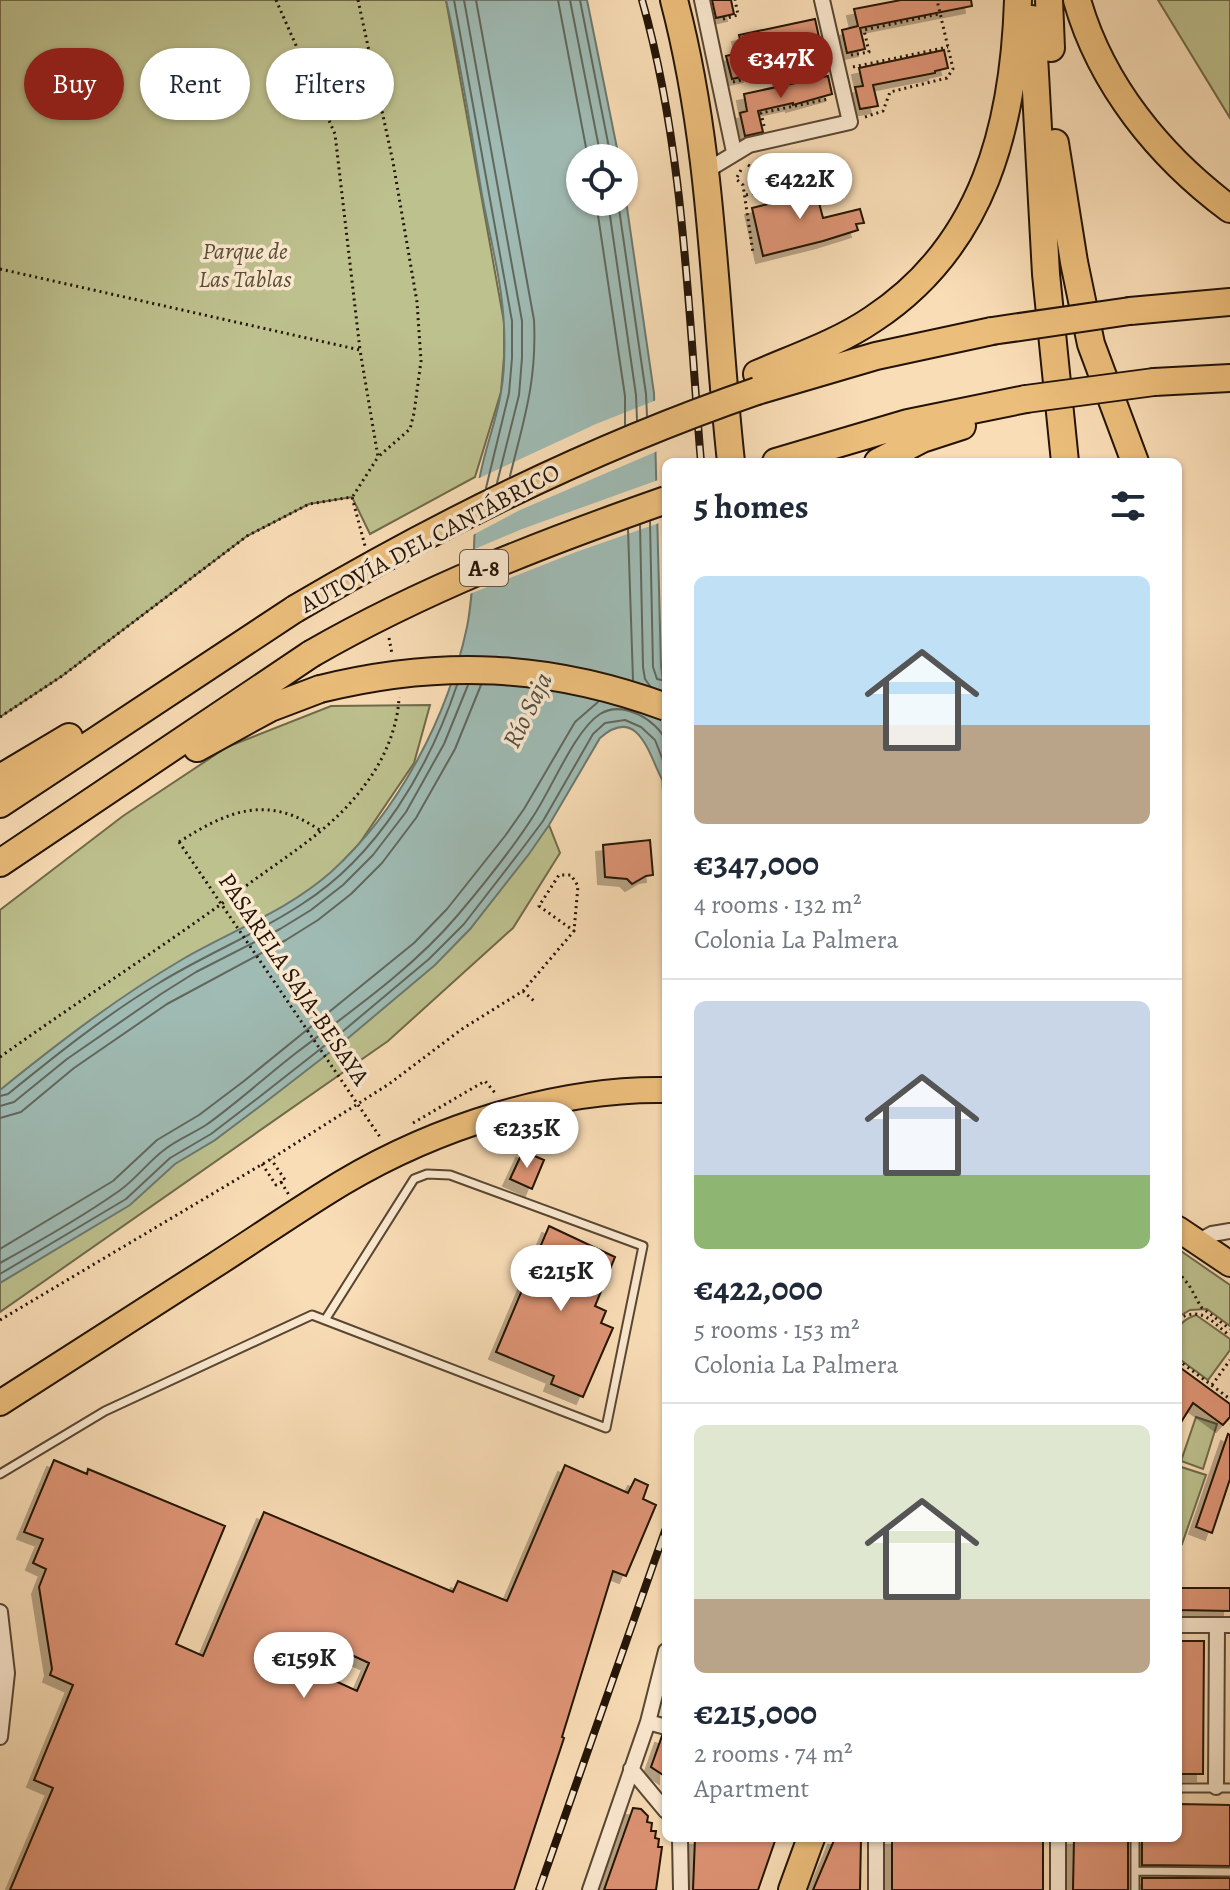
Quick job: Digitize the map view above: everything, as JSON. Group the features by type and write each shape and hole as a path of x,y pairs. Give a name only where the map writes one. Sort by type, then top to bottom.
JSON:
{"highway":[{"path":"674,0 695,97 706,171 731,458"},
{"path":"757,382 874,318 914,287 962,229 983,188 1003,128 1013,79 1018,0"},
{"path":"1032,0 1042,217 1064,458"},
{"path":"1049,0 1054,191 1078,458"},
{"path":"1077,0 1106,67 1133,112 1180,168 1230,209"},
{"path":"1055,143 1091,344 1134,458"},
{"path":"757,382 992,331 1130,311 1230,302"},
{"path":"790,458 908,423 1154,382 1230,378"},
{"name":"AUTOVÍA DEL CANTÁBRICO","path":"0,804 295,609 480,505 593,448 757,382"},
{"path":"885,458 942,432 1028,404"},
{"path":"1057,458 1059,414"},
{"name":"AUTOVÍA DEL CANTÁBRICO","path":"0,863 311,654 469,574 662,502"},
{"path":"0,778 132,697 295,609"},
{"path":"0,870 193,750 270,708 320,689 405,672 507,670 581,680 662,706"},
{"path":"792,1890 810,1842"}],"main road":[{"path":"0,1403 345,1181 414,1147 472,1123 540,1105 601,1094 660,1090"},
{"path":"1182,1231 1230,1264"}],"street":[{"path":"702,0 734,152"},
{"path":"706,171 749,145 850,122 822,0"},
{"path":"1199,1241 1212,1234 1230,1231"},
{"path":"0,1612 7,1673 0,1737"},
{"path":"1182,1625 1223,1625 1223,1788"},
{"path":"590,1890 648,1722 662,1667"},
{"path":"648,1722 662,1726"},
{"path":"631,1769 662,1806"},
{"path":"680,1842 681,1890"},
{"path":"876,1842 876,1890"},
{"path":"1058,1842 1058,1890"}],"lane":[{"path":"0,1474 119,1405 312,1315 325,1320 606,1428 643,1246 450,1175 427,1174 414,1179 325,1320"},
{"path":"1182,1788 1223,1788"},
{"path":"1135,1842 1135,1890"},
{"path":"1135,1871 1230,1872"}],"path":[{"path":"276,0 335,134 360,350 378,457"},
{"path":"352,497 378,457 410,429 421,361 417,302 396,178 358,0"},
{"path":"708,23 738,15 735,0"},
{"path":"850,122 883,111 890,92 947,78 953,69 937,0"},
{"path":"837,65 869,52 864,30 940,14"},
{"path":"721,84 753,77 748,56 831,39"},
{"path":"837,65 948,47"},
{"path":"768,141 761,113 844,95"},
{"path":"747,164 771,180 834,166"},
{"path":"741,170 736,179 743,185 753,253"},
{"path":"745,196 772,189 771,180"},
{"path":"0,269 360,350"},
{"name":"PASARELA SAJA-BESAYA","path":"321,831 303,819 260,809 233,813 211,822 179,842 380,1137"},
{"path":"0,1320 271,1159 389,1084 462,1029 523,991 574,931 578,886 571,875 559,875 539,906 574,931"},
{"path":"523,991 534,1001"},
{"path":"408,1126 485,1081 494,1094 505,1092"},
{"path":"262,1164 276,1185 285,1180 271,1159"},
{"path":"281,1182 288,1193"},
{"path":"1182,1277 1201,1307 1230,1329"},
{"path":"1182,1317 1197,1312 1230,1336"},
{"path":"1212,1385 1230,1360"},
{"path":"1182,1363 1230,1399"}],"green space":[{"name":"Parque de Las Tablas","path":"0,0 446,0 504,322 501,392 475,477 370,534 352,497 309,504 247,536 62,676 0,717"},
{"path":"1158,0 1230,0 1230,118"},
{"path":"430,705 414,763 359,844 273,934 0,1118 0,910 123,816 227,747 331,706"},
{"path":"549,825 560,853 513,928 388,1041 0,1312 0,1266 215,1140 393,999 434,965 470,929"},
{"path":"1182,1252 1230,1285 1230,1326 1207,1309 1190,1310 1182,1315"},
{"path":"1196,1315 1230,1339 1230,1350 1208,1380 1182,1361 1182,1323"},
{"path":"1196,1417 1217,1424 1203,1469 1182,1461"},
{"path":"1182,1467 1206,1475 1182,1544"}],"water":[{"name":"Río Saja","path":"446,0 587,0 616,144 566,144 566,216 628,216 654,393 662,779 650,752 635,732 626,727 614,729 600,738 529,854 470,929 435,965 263,1104 215,1140 175,1164 130,1205 0,1283 0,1090 135,989 183,959 278,909 331,872 356,848 399,791 434,728 467,627 478,488 503,376 503,310"}],"pier":[{"path":"659,399 660,450 520,510 471,536 475,480 596,424"},
{"path":"661,479 662,522 467,595 470,551"}],"building":[{"path":"712,0 731,0 734,14 716,18"},
{"path":"901,0 971,0 972,6 860,28 865,49 847,53 842,30 858,26 854,9"},
{"path":"815,19 819,37 793,46 745,54 750,75 732,79 726,56 743,52 739,35"},
{"path":"944,50 948,68 873,85 878,106 860,109 855,87 863,86 859,68"},
{"path":"828,76 832,94 758,111 763,132 745,136 740,113 747,111 744,94"},
{"path":"812,176 823,218 860,209 864,223 856,224 858,230 763,256 752,208 776,202 775,197 799,192 796,180"},
{"path":"650,840 653,875 632,884 627,879 605,877 603,845"},
{"path":"523,1151 544,1160 532,1189 510,1179"},
{"path":"549,1226 615,1257 595,1306 606,1311 601,1323 613,1328 583,1397 551,1384 554,1376 496,1352"},
{"path":"1182,1369 1230,1404 1230,1417 1223,1425 1193,1403 1182,1421"},
{"path":"1228,1434 1230,1479 1212,1533 1196,1527"},
{"path":"54,1460 87,1474 88,1469 225,1526 176,1644 203,1656 264,1512 453,1592 458,1581 507,1601 565,1465 628,1493 635,1479 648,1485 643,1499 656,1505 626,1576 613,1571 564,1738 514,1890 10,1890 53,1788 34,1780 73,1685 50,1675 52,1669 39,1587 46,1569 33,1563 43,1539 24,1532","holes":["345,1652 369,1663 357,1691 333,1680"]},
{"path":"1182,1588 1230,1588 1230,1611 1182,1610"},
{"path":"1182,1641 1204,1641 1203,1774 1182,1774"},
{"path":"662,1736 662,1774 651,1767"},
{"path":"1182,1804 1230,1805 1230,1866 1142,1865 1142,1842 1182,1842"},
{"path":"633,1808 641,1809 648,1816 647,1822 652,1823 651,1831 656,1831 655,1838 659,1839 658,1847 662,1847 656,1890 604,1890"},
{"path":"695,1842 775,1842 758,1890 693,1890"},
{"path":"833,1842 861,1842 860,1890 813,1890"},
{"path":"892,1842 1043,1842 1043,1890 892,1890"},
{"path":"1074,1842 1128,1842 1128,1890 1073,1890"},
{"path":"1142,1878 1230,1878 1230,1890 1142,1890"}],"railway":[{"path":"642,0 656,56 676,171 701,458"},
{"path":"539,1890 662,1539"}]}
